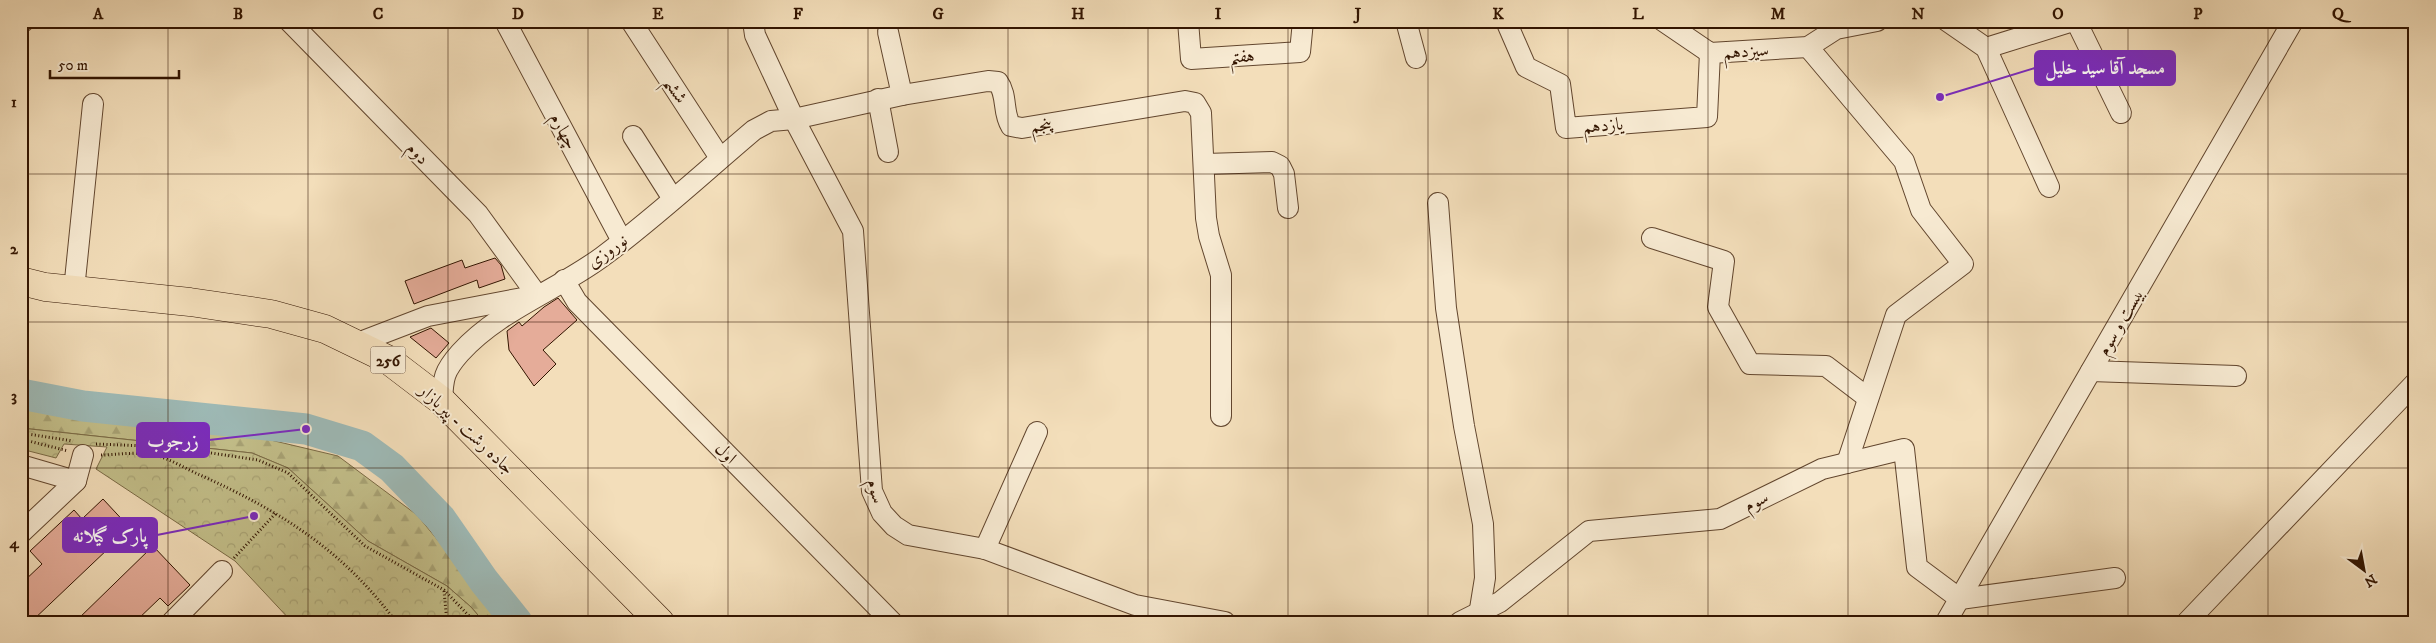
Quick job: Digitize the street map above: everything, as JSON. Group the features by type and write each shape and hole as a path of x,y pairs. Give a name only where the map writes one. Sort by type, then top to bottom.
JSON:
{"main road":[{"name":"جاده رشت - پیربازار","path":"21,281 45,287 271,314 325,329 386,359 442,401 660,622"}],"street":[{"name":"دوم","path":"289,21 478,214 537,295"},
{"name":"چهارم","path":"505,21 622,241"},
{"name":"ششم","path":"631,21 720,158"},
{"name":"سوم","path":"753,21 755,34 794,119 853,230 872,491 882,513 894,526 908,535 985,549 1135,605 1225,622"},
{"name":"هفتم","path":"1188,21 1191,59 1300,52 1303,21"},
{"path":"1406,21 1416,58"},
{"name":"یازدهم","path":"1506,21 1526,67 1560,84 1566,128 1708,117 1710,53"},
{"name":"سیزدهم","path":"1663,21 1710,53 1808,46"},
{"path":"1847,463 1896,315 1963,264 1921,210 1904,161 1808,46 1834,25 1877,21"},
{"path":"1947,21 1986,48 2048,187"},
{"path":"1986,48 2074,21 2121,113"},
{"name":"بیست و سوم","path":"1946,622 2293,21"},
{"path":"888,32 902,95"},
{"name":"پنجم","path":"794,119 902,95 988,81 998,82 1004,91 1006,118 1011,126 1022,128 1185,101 1195,104 1201,113 1205,164"},
{"path":"878,100 888,152"},
{"path":"74,290 94,104"},
{"name":"نوروزی","path":"442,401 444,375 461,352 492,326 537,295 600,258 754,130 772,120 794,119"},
{"path":"633,136 673,199"},
{"path":"1221,416 1221,275 1209,236 1206,218 1205,164 1272,162 1280,166 1284,174 1288,208"},
{"path":"1438,203 1446,308 1464,426 1483,524 1485,578 1470,618"},
{"path":"1652,238 1724,261 1718,307 1750,364 1826,366 1868,398"},
{"name":"اول","path":"564,280 577,302 892,622"},
{"path":"355,344 428,316 537,295"},
{"path":"2091,371 2236,376"},
{"path":"2187,622 2415,383"},
{"path":"985,549 1037,432"},
{"path":"21,533 76,481 84,447"},
{"name":"سوم","path":"1470,618 1500,602 1589,531 1720,519 1822,468 1904,449 1917,567 1960,599"},
{"path":"21,465 76,481"},
{"path":"172,622 222,571"},
{"path":"1960,599 2115,578"}],"path":[{"path":"21,434 84,447 171,447 258,460 288,473 364,546 444,590 476,622"},
{"path":"21,438 154,455 246,496 290,521 341,560 385,606 396,622"},
{"path":"222,571 276,513"},
{"path":"444,590 447,622"}],"green space":[{"path":"21,403 81,415 241,433 338,456 417,515 505,622 484,622 471,607 447,586 368,541 288,468 252,453 21,428"},
{"path":"21,428 252,453 288,468 368,541 447,586 471,607 484,622 292,622 235,561 96,469 107,447 64,444 56,458 21,449"}],"building":[{"path":"495,258 501,265 505,279 479,288 477,280 414,304 405,281 462,260 465,268"},
{"path":"558,298 577,320 543,350 556,364 534,386 509,350 507,331 519,322 522,326"},
{"path":"431,328 449,343 436,358 410,337"},
{"path":"103,499 130,528 31,622 21,622 21,584 42,564 30,551 74,510 82,519"},
{"path":"153,546 190,585 168,606 160,598 135,622 75,622"}],"waterway":[{"path":"21,394 83,406 306,429 362,446 392,468 441,519 484,581 517,622"}],"place":[{"name":"مسجد آقا سید خلیل","path":"1940,97"},
{"name":"زرجوب","path":"306,429"},
{"name":"پارک گیلانه","path":"254,516"}]}
